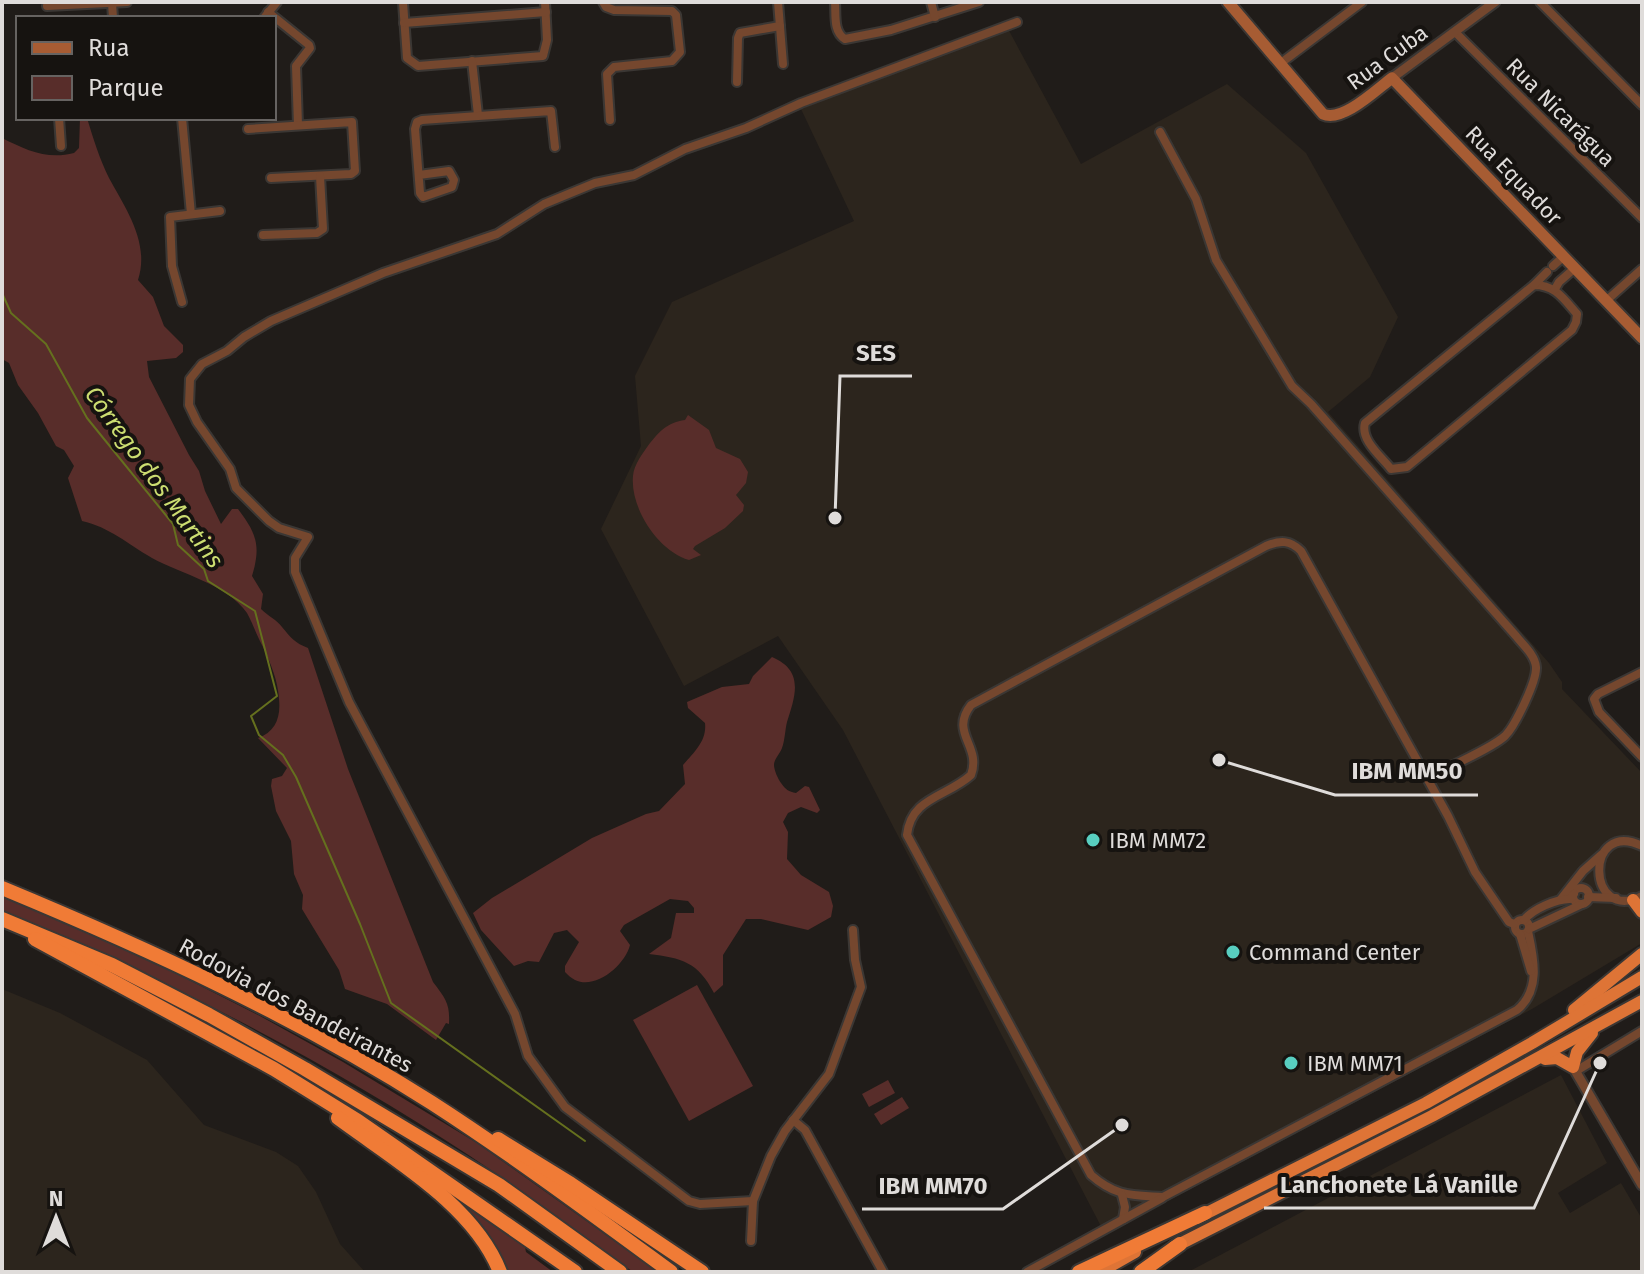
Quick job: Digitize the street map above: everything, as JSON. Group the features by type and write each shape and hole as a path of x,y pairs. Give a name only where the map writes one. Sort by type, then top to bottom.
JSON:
{"highway":[{"name":"Rodovia dos Bandeirantes","path":"2,888 113,934 318,1036 431,1103 671,1272"},
{"path":"1638,898 1642,912"},
{"path":"2,919 53,950 274,1069 358,1121 575,1272"},
{"path":"2,919 112,965 305,1069 499,1185 620,1272"},
{"path":"1532,1043 1642,954"},
{"path":"1079,1272 1426,1103 1642,977"},
{"path":"1130,1272 1530,1064 1642,1001"},
{"path":"1530,1064 1557,1058 1574,1069 1577,1052 1597,1027"},
{"path":"274,1069 424,1181 468,1220 485,1243 500,1272"},
{"path":"431,1103 512,1146 702,1272"},
{"path":"1100,1272 1205,1213"},
{"path":"1141,1272 1180,1244"}],"main road":[{"path":"1228,2 1281,63"},
{"name":"Rua Cuba","path":"1281,63 1323,114 1329,117 1342,115 1392,78"},
{"name":"Rua Equador","path":"1392,78 1642,338"}],"street":[{"path":"47,6 127,2"},
{"path":"266,15 277,2"},
{"path":"403,2 407,58 418,66 543,56 547,40 545,2"},
{"path":"603,2 614,10 672,11 676,15 680,52 672,61 609,69 610,120"},
{"path":"778,2 783,64"},
{"path":"835,2 837,29 845,39 891,30 979,2"},
{"path":"931,2 935,17"},
{"path":"1281,63 1362,2"},
{"name":"Rua Cuba","path":"1392,78 1495,2"},
{"path":"1540,2 1642,105"},
{"path":"404,23 546,12"},
{"path":"276,22 310,48 296,66 298,125"},
{"path":"753,1201 700,1204 689,1201 565,1107 537,1071 522,1042 515,1014 349,702 295,572 295,558 308,537 279,528 241,496 230,469 192,414 187,397 190,379 202,364 271,321 344,289 497,234 544,204 595,183 634,175 685,149 1017,22"},
{"path":"737,82 740,33 780,26"},
{"name":"Rua Nicarágua","path":"1455,32 1642,218"},
{"path":"472,61 478,115"},
{"path":"419,175 449,171 454,182 452,187 423,197 420,193 415,129 417,122 551,111 555,147"},
{"path":"59,120 61,146"},
{"path":"182,120 191,214"},
{"path":"248,129 352,122 355,171 351,174 271,178"},
{"path":"1160,132 1196,199 1216,260 1292,386 1531,654 1536,665 1519,714 1505,736 1427,778"},
{"path":"263,235 317,233 323,229 320,176"},
{"path":"182,302 172,266 169,221 174,215 220,211"},
{"path":"1534,285 1555,289 1577,314 1572,330 1407,467 1391,469 1365,437 1365,423 1534,285 1564,256"},
{"path":"1555,289 1575,268"},
{"path":"1607,300 1642,269"},
{"path":"1027,1272 1517,1010 1528,1001 1533,990 1526,931 1528,922 1509,922 1475,872 1427,778 1301,551 1283,541 1255,552 976,702 966,711 962,730 973,752 971,775 922,805 909,819 907,835 1091,1175 1122,1195 1163,1197"},
{"path":"1642,672 1598,694 1595,704 1642,757"},
{"path":"1561,899 1583,871 1604,852 1620,842 1642,846"},
{"path":"1604,852 1585,897 1526,931 1516,932 1520,921 1529,914 1561,899 1570,899 1574,894 1575,901 1585,897 1638,898"},
{"path":"1598,869 1602,886 1618,898"},
{"path":"751,1241 753,1201 771,1156 793,1120 829,1074 861,987 853,930"},
{"path":"1642,1031 1574,1069 1642,1185"},
{"path":"793,1120 805,1130 883,1272"},
{"path":"1122,1195 1125,1207 1123,1219"}],"shaded area":[{"path":"1007,27 1081,164 1227,84 1306,153 1398,317 1370,377 1328,412 1549,663 1562,682 1562,689 1642,773 1642,943 1532,1009 1105,1234 843,730 778,636 684,686 601,529 641,446 635,376 672,302 854,221 801,109"},
{"path":"2,989 60,1013 147,1060 204,1125 276,1152 298,1166 316,1192 340,1244 365,1272 2,1272"},
{"path":"1561,1075 1607,1163 1558,1193 1570,1213 1621,1183 1642,1219 1642,1272 1188,1272"}],"green space":[{"path":"80,120 88,120 106,171 139,240 141,266 138,280 153,297 164,326 183,345 183,352 176,358 147,361 149,377 199,471 221,524 232,509 238,509 253,533 257,548 252,576 263,594 261,609 294,640 308,648 348,769 433,982 448,1006 449,1024 446,1023 436,1040 387,1004 345,989 339,970 302,909 303,895 294,874 291,841 276,811 271,786 272,779 282,776 287,768 258,738 273,728 278,718 277,686 269,660 247,613 216,587 152,558 110,532 82,521 68,478 74,466 64,450 56,446 18,385 9,363 2,359 2,138 46,154 64,155 74,153 79,148"},
{"path":"688,415 709,430 716,448 740,459 748,472 746,483 736,495 744,505 743,511 725,528 695,546 693,549 701,555 689,560 667,548 648,527 633,488 635,467 650,443 669,425 685,420"},
{"path":"772,657 789,669 795,685 783,745 774,763 775,772 789,791 796,793 805,786 809,787 820,810 817,813 801,807 788,813 783,822 788,832 787,859 801,875 829,892 833,906 831,917 808,930 761,919 746,919 723,955 723,985 714,993 702,974 688,963 649,954 671,938 676,913 694,913 688,901 670,899 624,925 620,931 630,945 627,953 616,968 592,982 574,979 565,972 565,966 579,942 567,930 554,933 539,962 528,961 514,966 481,930 473,913 492,898 592,838 659,811 685,784 683,765 704,735 705,723 688,708 687,702 722,687 749,684"},
{"path":"2,895 126,948 343,1062 477,1143 658,1272 633,1272 532,1198 414,1120 242,1022 123,964 2,911"},
{"path":"697,985 753,1086 689,1121 633,1020"},
{"path":"888,1080 895,1093 869,1107 862,1094"},
{"path":"902,1097 909,1108 881,1125 874,1114"},
{"path":"461,1200 525,1247 526,1252 553,1272 507,1272 489,1239"}],"waterway":[{"name":"Córrego dos Martins","path":"2,293 11,313 46,344 87,418 173,524 178,545 204,569 208,581 255,611 277,696 251,716 259,735 283,755 296,777 391,1003 585,1141"}],"place":[{"name":"SES","path":"835,518"},
{"name":"IBM MM50","path":"1219,760"},
{"name":"IBM MM72","path":"1093,840"},
{"name":"Command Center","path":"1233,952"},
{"name":"IBM MM71","path":"1291,1063"},
{"name":"Lanchonete Lá Vanille","path":"1600,1063"},
{"name":"IBM MM70","path":"1122,1125"}]}
